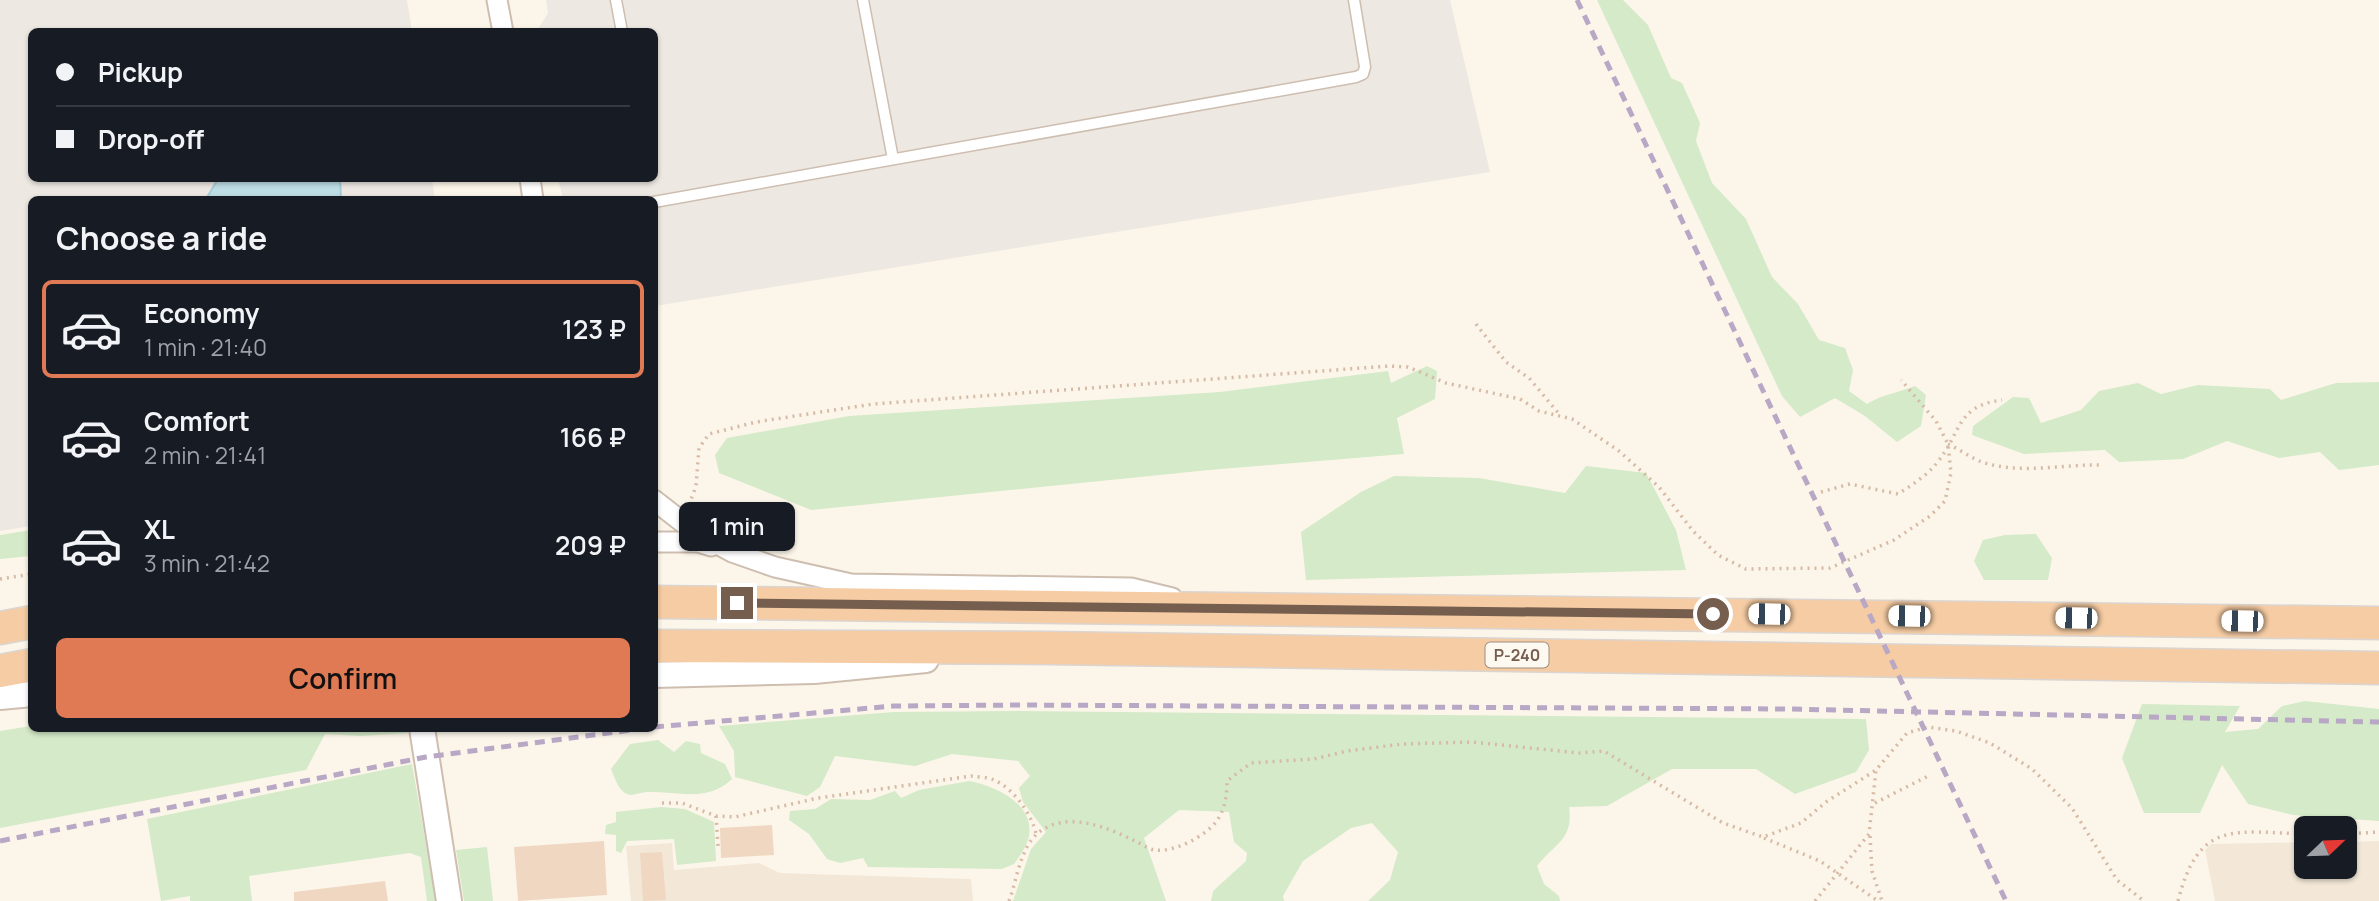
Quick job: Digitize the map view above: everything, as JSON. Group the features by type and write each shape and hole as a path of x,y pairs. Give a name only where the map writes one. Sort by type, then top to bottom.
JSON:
{"highway":[{"path":"658,601 2379,623"},
{"path":"0,628 28,623"},
{"name":"Р-240","path":"658,646 1048,648 2379,668"},
{"path":"0,671 28,667"}],"street":[{"path":"497,0 502,28"},
{"path":"658,503 695,532 732,552"},
{"path":"658,542 698,542 775,567 850,584 1131,588 1210,607"},
{"path":"658,675 814,671 1048,648"},
{"path":"0,697 28,694"},
{"path":"423,732 449,901"}],"lane":[{"path":"616,0 621,28"},
{"path":"863,0 893,159"},
{"path":"658,201 1363,74 1365,67 1354,0"}],"path":[{"path":"1476,324 1506,362 1529,379 1562,416"},
{"path":"688,506 696,486 699,449 709,435 756,422 873,404 1389,366 1408,367 1446,383 1520,399 1539,411 1572,419 1619,451 1658,487 1693,531 1718,555 1746,569 1830,568 1894,540 1930,516 1945,500 1951,473 1948,443 1936,421 1901,380"},
{"path":"1822,492 1850,484 1898,494 1937,463 1969,410 1984,402 2002,400"},
{"path":"1948,443 1982,462 2020,469 2068,464 2102,465"},
{"path":"0,579 28,576"},
{"path":"1763,837 1801,823 1826,802 1876,769 1907,733 1928,727 1956,731 1990,743 2032,769 2072,808 2118,880 2144,901"},
{"path":"1009,901 1020,863 1036,834 1075,821 1097,825 1154,850 1185,845 1215,823 1226,799 1227,781 1236,771 1251,763 1314,759 1347,751 1402,744 1472,742 1579,753 1604,751 1723,823 1800,850 1839,872 1880,901"},
{"path":"1876,769 1875,803 1869,834 1872,871 1880,901"},
{"path":"1875,803 1930,775"},
{"path":"663,803 682,803 716,816 756,814 818,798 971,776 995,780 1014,796 1027,812 1036,834"},
{"path":"716,816 718,846"},
{"path":"2357,833 2379,832"},
{"path":"1815,901 1869,834"},
{"path":"2178,901 2184,879 2205,843 2225,835 2294,834"}],"shaded area":[{"path":"0,0 407,0 412,28 28,28 28,182 432,182 435,196 28,196 28,526 0,531"},
{"path":"546,0 1450,0 1490,172 658,306 658,196 562,196 559,182 658,182 658,28 539,28 548,13"},
{"path":"2379,841 2379,901 2215,901 2205,850 2211,844 2294,842 2294,879 2357,879 2357,842"},
{"path":"672,843 674,870 759,863 780,873 971,879 973,901 631,901 626,846"}],"green space":[{"path":"1597,0 1623,0 1648,25 1671,78 1682,83 1700,123 1696,141 1712,183 1746,219 1772,277 1798,304 1819,340 1845,348 1853,370 1849,391 1867,404 1915,386 1926,395 1921,426 1897,442 1865,416 1835,398 1800,417 1782,396"},
{"path":"1427,366 1437,371 1435,399 1397,418 1404,454 1209,470 811,510 719,473 715,455 727,438 849,416 1220,392 1388,371 1391,383"},
{"path":"2379,382 2379,465 2339,470 2320,452 2279,458 2227,441 2183,459 2119,462 2105,450 2024,454 1972,435 1973,426 2013,397 2029,398 2041,423 2081,410 2099,391 2138,383 2161,394 2198,385 2270,389 2281,400 2336,383"},
{"path":"1586,466 1646,473 1676,530 1686,570 1306,580 1301,532 1361,492 1394,476 1479,478 1565,493"},
{"path":"28,530 28,556 0,559 0,535"},
{"path":"2036,534 2052,558 2048,580 1984,580 1974,561 1983,540 2005,535"},
{"path":"2305,701 2379,709 2379,821 2357,819 2357,816 2293,815 2248,804 2222,765 2200,813 2144,813 2122,758 2142,704 2240,706 2225,732 2258,729 2282,706"},
{"path":"894,712 1866,719 1869,750 1856,772 1795,794 1756,769 1672,769 1607,806 1569,807 1570,818 1566,834 1537,866 1544,884 1559,896 1560,901 1368,901 1390,880 1398,852 1372,823 1351,828 1303,861 1283,896 1284,901 1211,901 1213,891 1246,861 1247,853 1234,842 1229,812 1179,810 1144,838 1166,901 1013,901 1031,849 1046,832 1023,802 1019,788 1030,776 1018,761 952,754 915,766 835,756 820,787 807,796 735,777 734,751 719,726"},
{"path":"28,726 28,732 408,733 361,736 325,734 306,770 0,828 0,731"},
{"path":"658,740 674,752 686,741 700,744 701,753 725,764 732,779 713,791 702,793 625,793 611,769 630,744"},
{"path":"412,764 436,901 427,901 421,857 410,853 249,876 252,901 190,901 190,896 161,901 147,819"},
{"path":"969,781 991,787 1012,799 1027,817 1028,840 1014,864 1002,869 868,867 863,858 840,863 827,859 809,834 789,820 790,811 815,809 831,799 870,800 895,791 901,798 919,790"},
{"path":"661,807 685,809 714,822 716,861 677,865 674,839 627,841 621,853 616,851 616,835 605,834 606,825 616,822 616,812"},
{"path":"487,847 493,901 464,901 456,850"}],"water":[{"path":"216,182 340,182 341,196 208,196"}],"building":[{"path":"772,825 774,855 721,858 720,828"},
{"path":"604,841 607,895 518,901 514,847"},
{"path":"662,852 666,900 643,901 640,853"},
{"path":"385,881 388,901 294,901 294,892"}],"railway":[{"path":"1577,0 2006,901"},
{"path":"658,727 894,706 1019,705 1790,709 2379,722"},
{"path":"0,841 426,757 617,732"}],"route":[{"path":"737,603 1713,614"}]}
